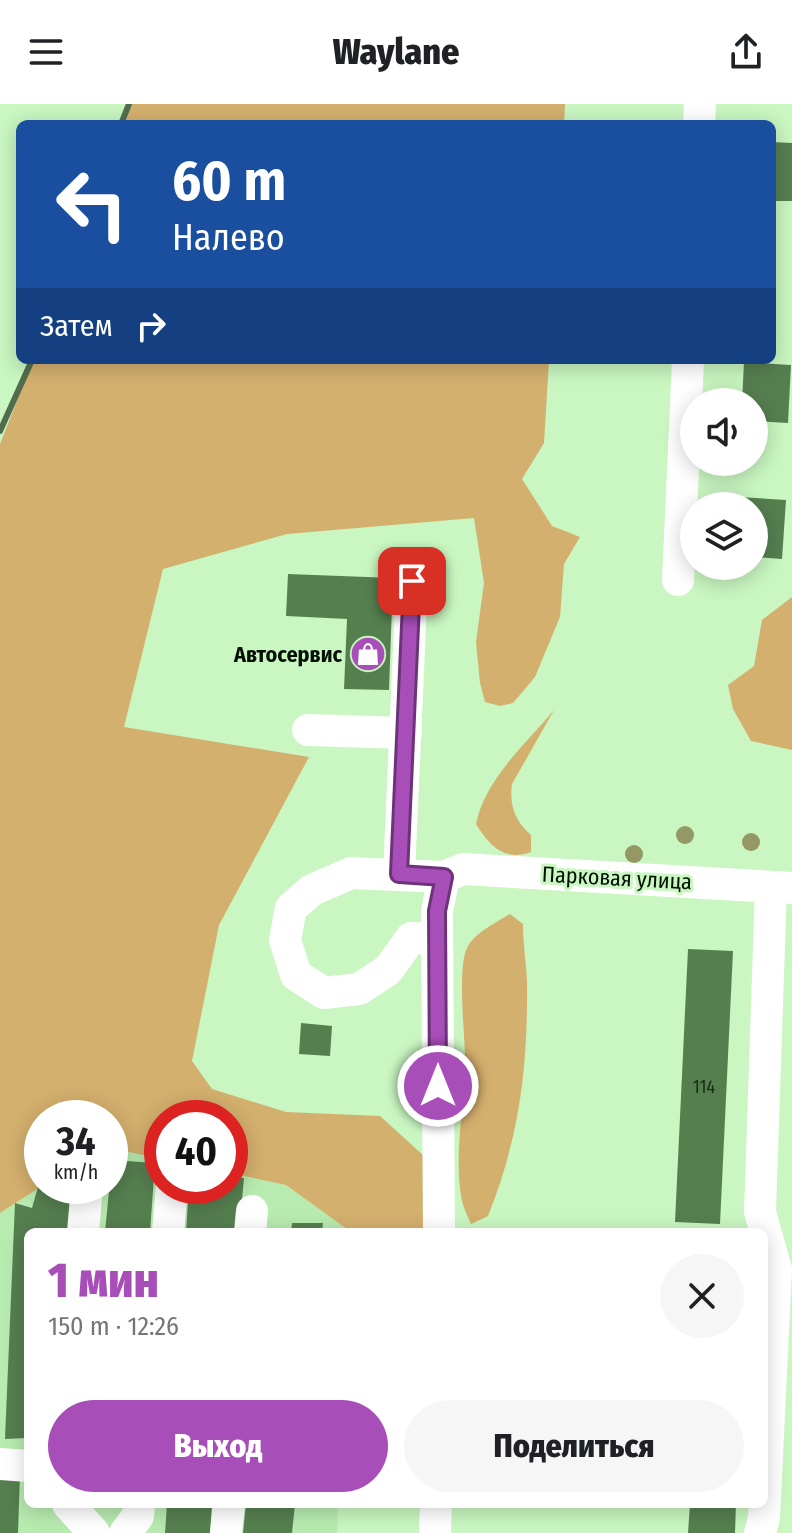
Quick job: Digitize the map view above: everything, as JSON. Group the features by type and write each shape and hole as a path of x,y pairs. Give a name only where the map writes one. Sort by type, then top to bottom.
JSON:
{"street":[{"path":"678,580 688,364"},
{"path":"399,874 412,581"},
{"path":"308,730 406,733"},
{"name":"Парковая улица","path":"437,939 411,938 388,970 359,989 324,993 296,975 285,940 291,908 312,890 351,873 444,877 463,869 782,887"},
{"path":"439,1228 437,911 444,877"},
{"path":"764,1228 760,1212 779,1051 782,887"},
{"path":"83,1228 85,1204"},
{"path":"168,1228 170,1204"},
{"path":"768,1243 776,1269 772,1523"},
{"path":"0,1464 24,1466"},
{"path":"72,1508 94,1533"},
{"path":"125,1533 138,1516 139,1508"},
{"path":"226,1533 229,1508"},
{"path":"435,1533 436,1508"}],"shaded area":[{"path":"129,104 565,104 564,120 123,120"},
{"path":"31,364 549,364 544,443 522,479 552,526 580,537 564,564 560,617 535,677 513,703 500,706 485,702 480,683 476,642 484,583 474,518 287,534 163,569 124,727 309,757 219,925 192,1061 212,1089 247,1100 144,1100 144,1155 128,1152 128,1100 24,1100 24,1198 0,1213 0,444"},
{"path":"792,597 792,750 751,741 733,709 728,685 754,666 762,620"},
{"path":"554,710 512,784 512,806 531,835 531,852 521,855 505,853 486,839 476,824 481,808 497,777"},
{"path":"510,914 523,924 527,980 524,1071 515,1129 499,1186 488,1216 471,1224 462,1201 459,1166 465,1076 462,971 467,948 475,937"},
{"path":"248,1100 286,1112 380,1116 423,1155 425,1226 345,1228 286,1185 248,1177"},
{"path":"128,1152 144,1155 144,1204 248,1204 248,1177 286,1185 345,1228 24,1228 24,1508 338,1508 337,1533 0,1533 0,1213 24,1198 24,1204 128,1204"}],"building":[{"path":"776,142 792,143 792,201 776,201"},
{"path":"744,364 791,365 788,423 768,422 768,388 743,388"},
{"path":"768,499 786,500 782,559 768,558"},
{"name":"Автосервис","path":"288,574 393,578 389,690 344,689 347,619 286,616"},
{"path":"688,949 733,951 720,1224 675,1222"},
{"path":"301,1023 332,1026 330,1056 299,1054"},
{"path":"128,1161 144,1162 144,1204 152,1204 150,1228 105,1228 108,1204 128,1204"},
{"path":"15,1203 32,1208 33,1204 70,1204 69,1228 24,1228 24,1438 5,1439"},
{"path":"188,1204 242,1204 239,1228 186,1228"},
{"path":"292,1223 323,1223 322,1228 291,1228"},
{"path":"20,1475 18,1533 0,1533 0,1478"},
{"path":"167,1508 212,1508 210,1533 165,1533"},
{"path":"246,1508 295,1508 292,1533 243,1533"},
{"path":"690,1508 736,1508 735,1533 688,1533"}],"railway":[{"path":"123,120 129,104"},
{"path":"0,431 30,364"}],"place":[{"name":"Автосервис","path":"368,654"}],"route":[{"path":"412,581 399,874 444,877 437,911 438,1086"}]}
